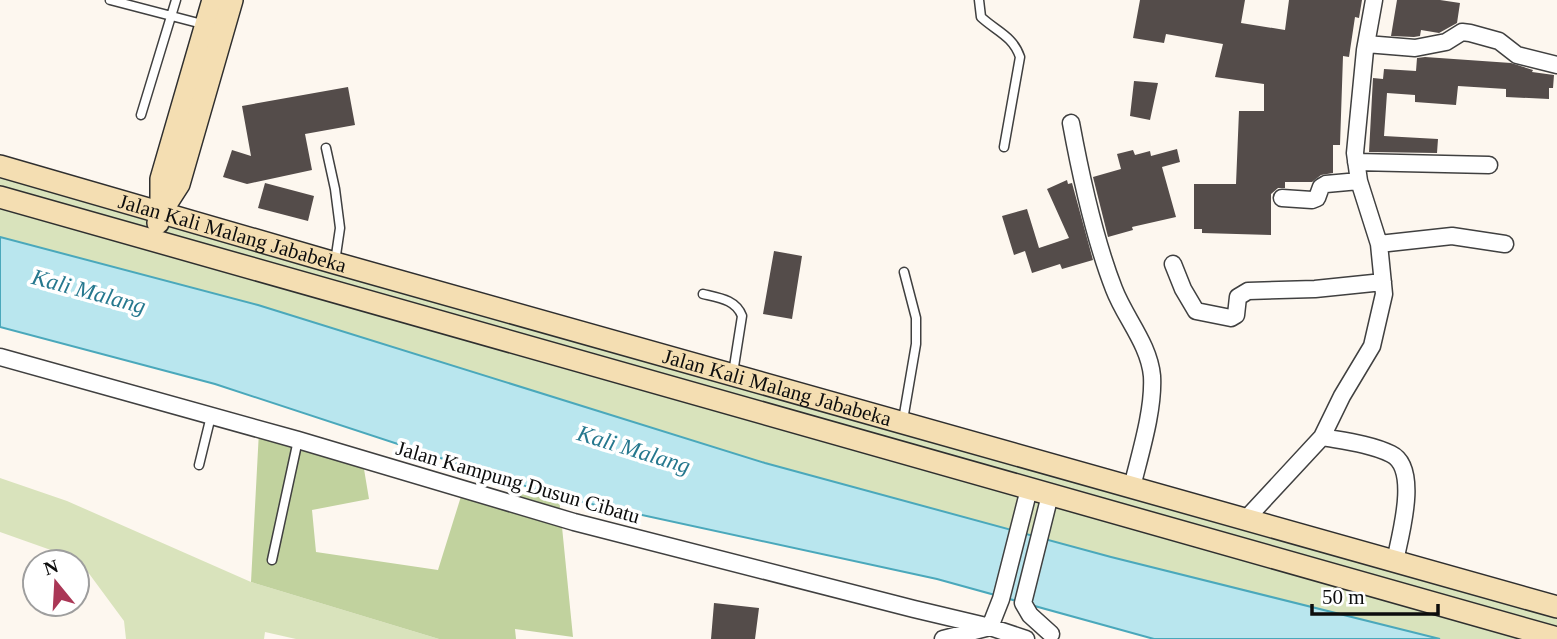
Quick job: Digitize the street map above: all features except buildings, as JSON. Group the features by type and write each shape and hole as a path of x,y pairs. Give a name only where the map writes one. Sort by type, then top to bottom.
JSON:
{"main road":[{"path":"162,212 160,179 213,0"},
{"path":"153,241 162,212 178,184 232,0"},
{"name":"Jalan Kali Malang Jababeka","path":"0,166 1557,607"},
{"name":"Jalan Kali Malang Jababeka","path":"0,197 1026,497 1050,495 1557,638"},
{"path":"1429,602 1436,573"}],"street":[{"path":"1246,519 1322,437 1372,345 1384,294 1379,244 1359,181 1356,140 1366,44 1374,0"},
{"path":"1366,44 1415,48 1446,42 1462,32 1499,41 1517,55 1557,65"},
{"path":"1071,123 1082,180 1114,289 1145,350 1152,375 1151,397 1132,486"},
{"path":"1356,162 1489,165"},
{"path":"1282,198 1312,200 1317,198 1321,187 1326,184 1359,181"},
{"path":"1379,244 1452,236 1505,244"},
{"path":"1174,264 1186,296 1196,311 1231,318 1236,316 1238,297 1248,291 1315,289 1383,282"},
{"name":"Jalan Kampung Dusun Cibatu","path":"0,357 298,440 574,522 990,627 1026,639"},
{"path":"1322,437 1392,454 1403,464 1406,478 1405,514 1395,561"},
{"path":"1050,495 1023,603 1030,615 1054,637"},
{"path":"943,639 990,627 1001,599 1026,497"}],"lane":[{"path":"110,0 206,25"},
{"path":"141,115 176,0"},
{"path":"979,0 981,17 1007,36 1016,46 1020,57 1004,147"},
{"path":"326,148 340,228 335,263"},
{"path":"903,422 916,344 916,318 904,272"},
{"path":"703,294 727,300 739,308 742,316 733,373"},
{"path":"199,464 211,416"},
{"path":"272,560 298,440"}],"green space":[{"path":"0,166 1557,607 1557,639 1440,639 1096,553 765,463 0,237"},
{"path":"259,431 362,457 369,499 312,510 316,552 438,570 463,490 559,497 573,637 515,629 516,639 439,639 251,582"},
{"path":"0,478 67,501 251,582 439,639 296,639 265,632 264,639 126,639 124,621 91,576 91,548 45,548 0,532"}],"water":[{"name":"Kali Malang","path":"0,237 258,305 765,463 1111,557 1440,639 1154,639 937,579 559,497 215,384 0,327"}]}
